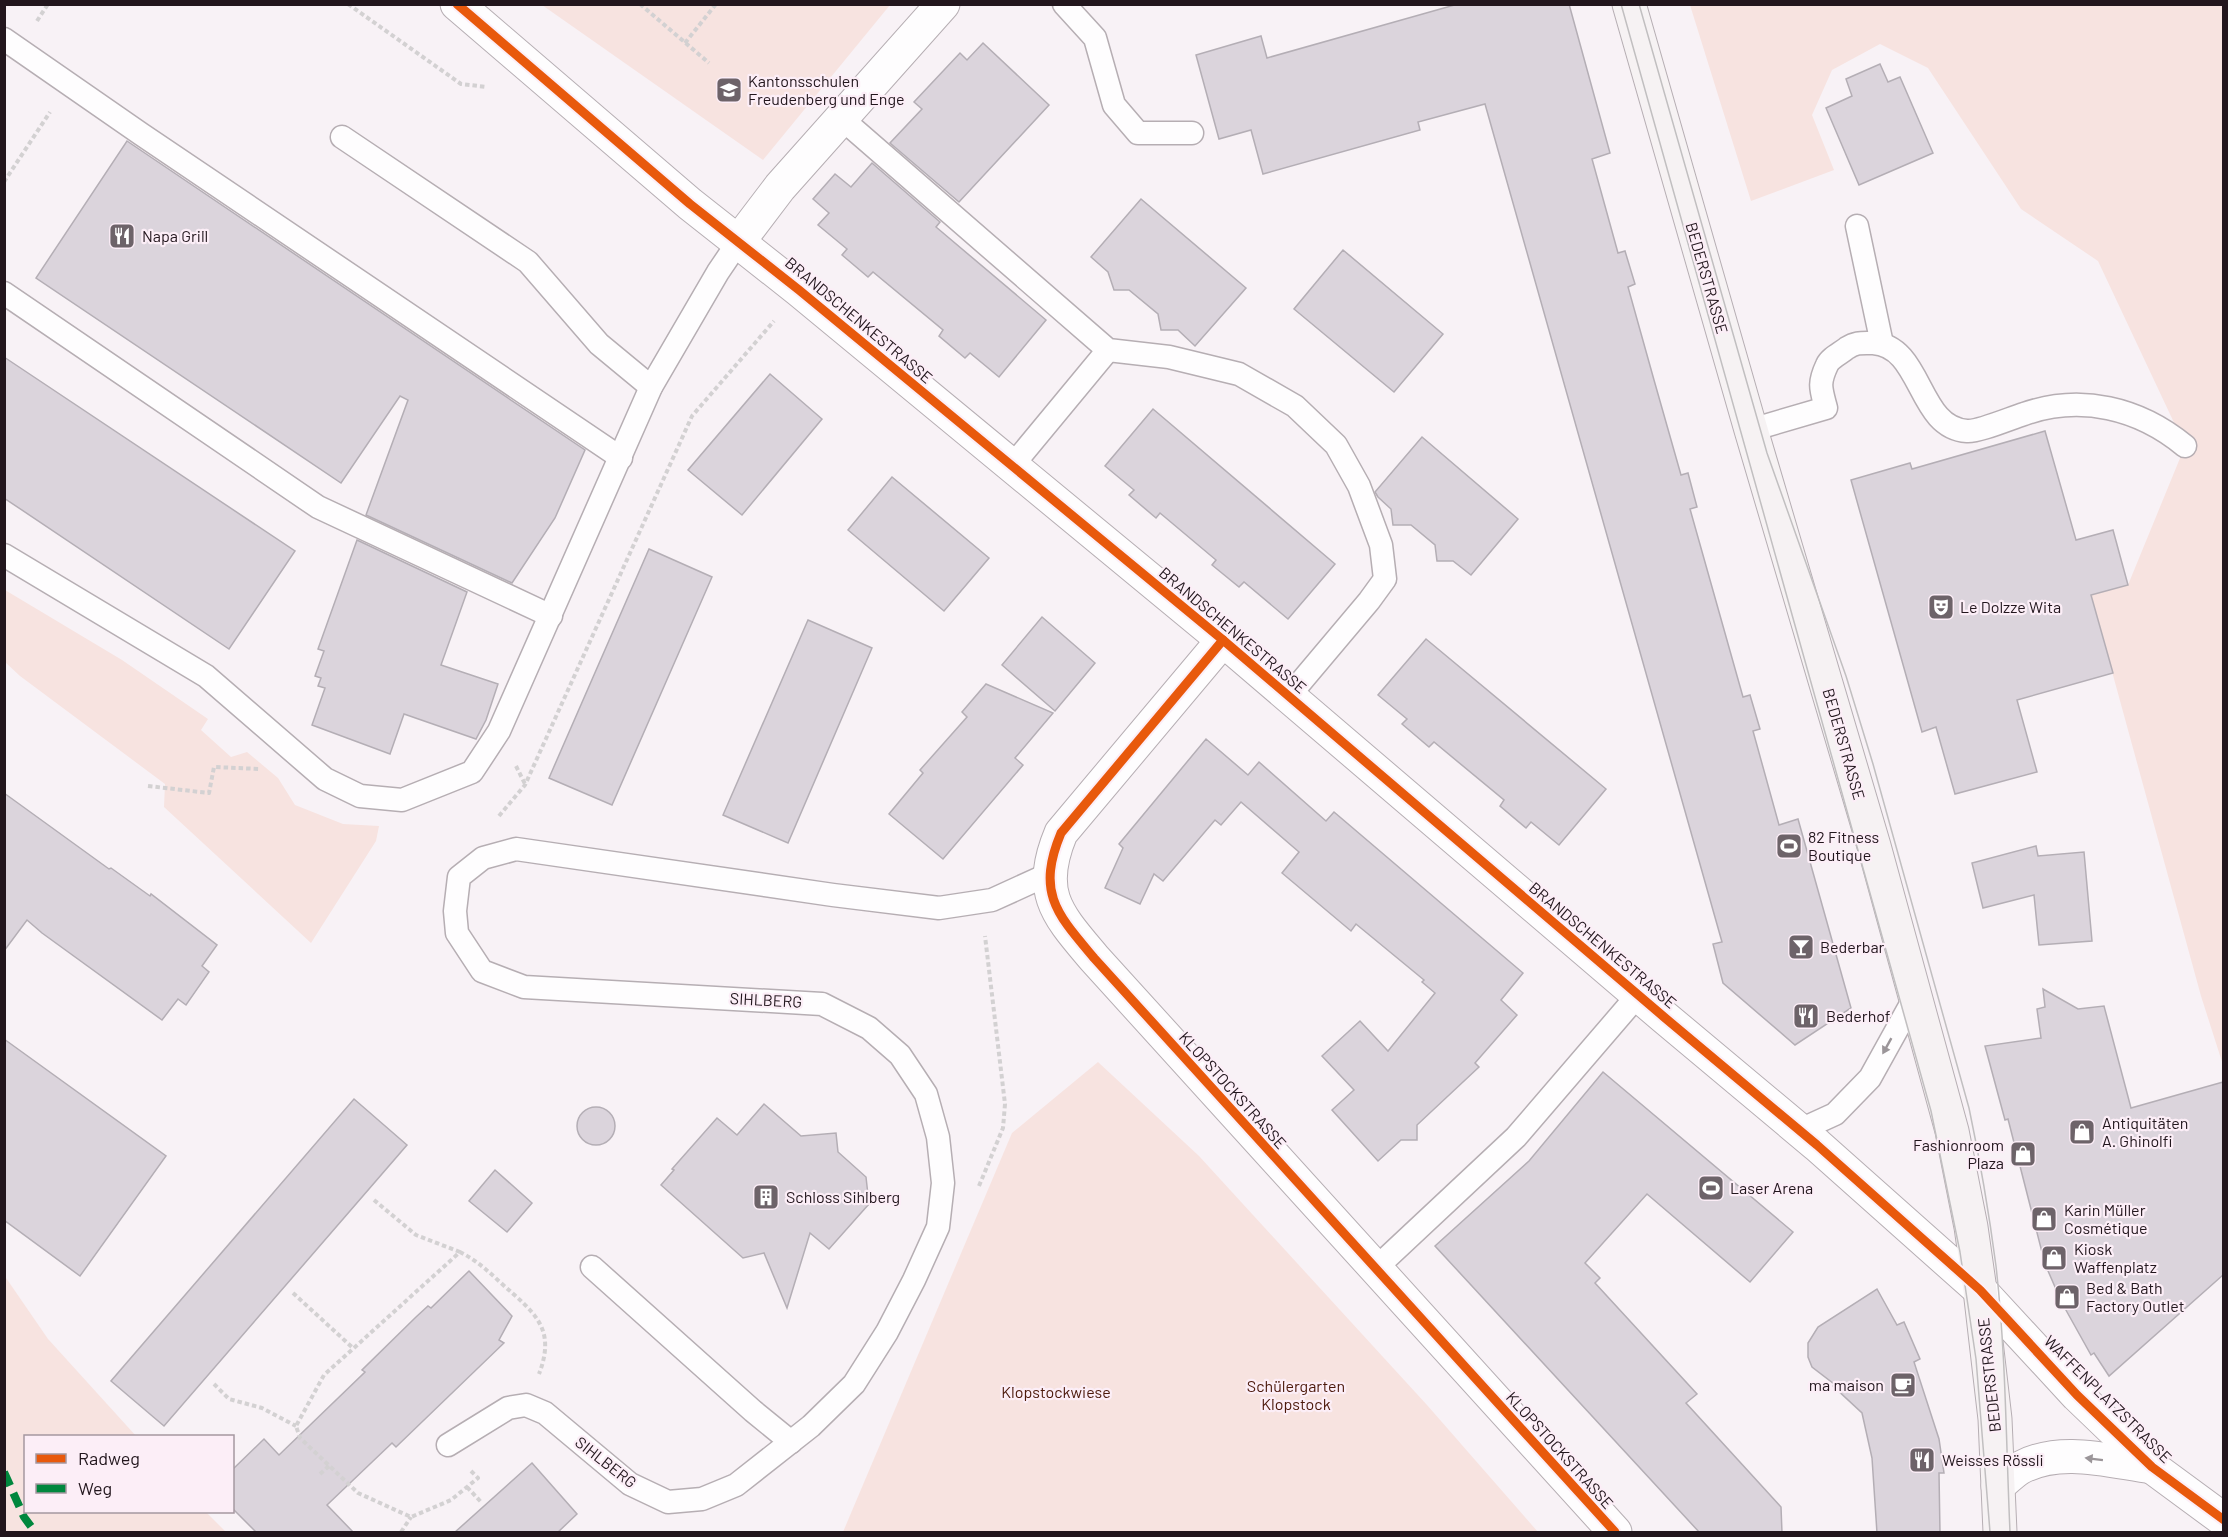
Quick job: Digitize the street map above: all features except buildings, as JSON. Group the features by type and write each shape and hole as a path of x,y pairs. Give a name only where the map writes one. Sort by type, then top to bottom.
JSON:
{"main road":[{"name":"BEDERSTRASSE","path":"1629,4 1916,995 1952,1131 1971,1227 1980,1290 1995,1419 2000,1533"}],"street":[{"name":"BRANDSCHENKESTRASSE","path":"457,4 690,204 739,241 1223,640 1800,1131 1980,1290"},
{"path":"739,241 780,187 943,4"},
{"name":"KLOPSTOCKSTRASSE","path":"1223,640 1061,833 1053,853 1049,874 1053,898 1063,921 1615,1533"},
{"name":"WAFFENPLATZSTRASSE","path":"1980,1290 2077,1395 2152,1467 2223,1520"},
{"name":"WAFFENPLATZSTRASSE","path":"1998,1485 2019,1469 2041,1460 2064,1455 2152,1467"}],"lane":[{"path":"1064,4 1095,38 1114,105 1137,133 1192,132"},
{"path":"4,39 621,458"},
{"path":"841,118 1108,350 1169,357 1239,374 1295,406 1336,445 1359,486 1381,544 1384,579 1369,601 1289,696"},
{"path":"342,137 528,262 599,344 651,387"},
{"path":"1857,226 1882,344"},
{"path":"4,555 206,676 325,779 360,796 402,800 472,772 499,730 651,387 718,272 739,241"},
{"path":"4,293 318,507 551,616"},
{"path":"1751,430 1826,408 1819,383 1828,362 1856,342 1882,344 1897,352 1912,373 1930,406 1948,426 1969,432 2046,406 2072,405 2106,408 2133,414 2185,446"},
{"path":"1012,466 1108,350"},
{"name":"SIHLBERG","path":"526,1406 545,1413 630,1484 668,1502 702,1499 736,1485 811,1426 854,1384 887,1332 938,1227 943,1183 938,1137 926,1094 900,1055 869,1028 822,1004 524,987 482,971 457,933 455,911 459,877 483,858 516,849 939,908 992,900 1049,874"},
{"path":"1375,1269 1516,1137 1638,995"},
{"path":"1800,1131 1834,1114 1870,1078 1916,995"},
{"path":"592,1267 753,1411 792,1442"},
{"path":"448,1445 508,1408 526,1406"}],"path":[{"path":"348,4 461,84 487,87"},
{"path":"640,4 709,63"},
{"path":"685,43 716,4"},
{"path":"4,182 69,84"},
{"path":"525,784 692,416 774,320"},
{"path":"148,786 209,793 214,767 282,770 297,754"},
{"path":"976,1192 1003,1128 1005,1104 985,932"},
{"path":"374,1200 416,1235 474,1259 536,1314 545,1335 542,1365 526,1406"},
{"path":"296,1426 324,1374 460,1252"},
{"path":"292,1293 353,1348"},
{"path":"214,1384 229,1399 262,1408 296,1426 300,1438 358,1493 411,1517"},
{"path":"401,1533 411,1517 451,1500 477,1478 448,1445"},
{"path":"320,1474 329,1466"},
{"path":"467,1487 481,1502"}],"green space":[{"name":"Kantonsschulen Freudenberg und Enge","path":"890,4 763,160 542,5"},
{"path":"1690,5 2223,5 2223,1065 2201,996 2091,595 2128,585 2185,446 2098,261 2021,209 1928,68 1880,44 1832,70 1812,115 1834,170 1751,201"},
{"path":"5,590 122,660 208,719 201,730 231,757 247,752 278,778 295,805 343,824 379,826 376,841 311,943 164,807 165,784 20,676 5,662"},
{"name":"Klopstockwiese","path":"1098,1062 1199,1156 1427,1405 1538,1532 843,1532 1012,1133"},
{"path":"4,1275 48,1339 135,1435 24,1435 24,1513 207,1513 226,1532 5,1532"}],"tram line":[{"path":"1621,4 1931,1111 1960,1252 1976,1359 1990,1532"},
{"path":"1639,4 1767,453 1846,676 1873,764 1969,1108 1996,1266 2004,1366 2010,1532"}],"marked path":[{"path":"4,1472 24,1517 35,1532"}],"cycle path":[{"path":"457,4 690,204 799,290 1223,640 1817,1145 1980,1290 2077,1395 2152,1467 2224,1520"},
{"path":"1223,640 1061,833 1050,872 1054,902 1070,928 1094,958 1615,1532"}],"place":[{"name":"Kantonsschulen Freudenberg und Enge","path":"729,90"},
{"name":"Napa Grill","path":"122,236"},
{"name":"Le Dolzze Wita","path":"1941,607"},
{"name":"82 Fitness Boutique","path":"1789,846"},
{"name":"Bederbar","path":"1801,947"},
{"name":"Bederhof","path":"1806,1016"},
{"name":"Antiquitäten A. Ghinolfi","path":"2082,1132"},
{"name":"Fashionroom Plaza","path":"2023,1154"},
{"name":"Laser Arena","path":"1711,1188"},
{"name":"Schloss Sihlberg","path":"766,1197"},
{"name":"Karin Müller Cosmétique","path":"2044,1219"},
{"name":"Kiosk Waffenplatz","path":"2054,1258"},
{"name":"Bed & Bath Factory Outlet","path":"2067,1297"},
{"name":"ma maison","path":"1903,1385"},
{"name":"Weisses Rössli","path":"1922,1460"}],"park label":[{"name":"Schülergarten Klopstock","path":"1296,1395"}]}
